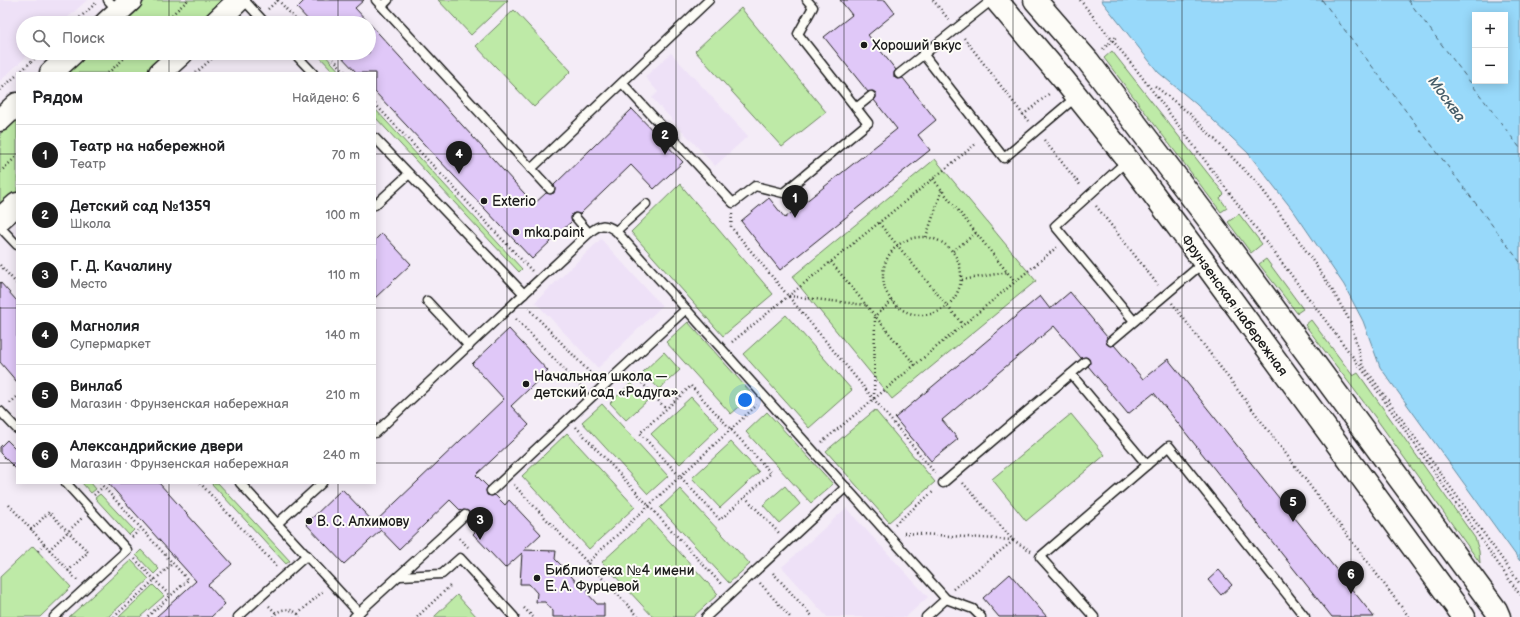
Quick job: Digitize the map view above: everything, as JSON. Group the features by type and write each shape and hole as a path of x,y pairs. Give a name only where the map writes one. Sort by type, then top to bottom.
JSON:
{"main road":[{"path":"222,16 239,0"},
{"name":"Фрунзенская набережная","path":"996,0 1077,96 1128,160 1464,617"},
{"name":"Фрунзенская набережная","path":"1035,0 1088,61 1209,220 1496,610 1499,617"},
{"path":"52,72 65,60"},
{"path":"161,72 174,60"},
{"path":"0,120 16,105"},
{"path":"0,219 16,205"}],"lane":[{"path":"244,0 259,16"},
{"path":"388,0 379,3 550,189"},
{"path":"531,169 709,0"},
{"path":"622,83 733,203 754,186 783,193 868,123 798,34 813,7 808,0"},
{"path":"899,74 992,0"},
{"path":"923,54 1004,158 1077,96"},
{"path":"301,60 312,72"},
{"path":"856,108 871,96"},
{"path":"376,139 522,296"},
{"path":"1128,160 1055,226 1134,322"},
{"path":"376,204 409,174"},
{"path":"616,231 646,204"},
{"path":"576,218 589,233"},
{"path":"376,432 589,233 598,226 608,226 616,231 945,598 973,608 981,617"},
{"path":"0,227 16,244"},
{"path":"1111,341 1204,262"},
{"path":"427,301 469,346"},
{"path":"491,490 686,309"},
{"path":"943,483 1085,362"},
{"path":"1071,374 1147,465"},
{"path":"0,411 16,428"},
{"path":"1094,617 1040,557 1169,446 1305,617"},
{"path":"54,617 127,550 67,484"},
{"path":"241,484 332,582 357,615 465,515"},
{"path":"278,523 321,484"},
{"path":"706,617 846,488"},
{"path":"238,617 307,555"},
{"path":"400,576 442,574 460,558 514,617"},
{"path":"926,617 945,598"}],"path":[{"path":"82,16 99,0"},
{"path":"171,16 188,0"},
{"path":"278,0 293,16"},
{"path":"1080,0 1113,40 1365,373 1520,593 1515,596"},
{"path":"1099,52 1116,37"},
{"path":"20,72 33,60"},
{"path":"109,72 122,60"},
{"path":"197,72 210,60"},
{"path":"334,60 345,72"},
{"path":"0,90 16,76"},
{"path":"1155,86 1190,114 1227,150 1259,185 1283,217 1331,288 1351,324 1362,364 1520,584"},
{"path":"1023,115 1052,91"},
{"path":"376,105 539,280"},
{"path":"723,350 987,135"},
{"path":"0,172 16,157"},
{"path":"933,179 1015,282"},
{"path":"926,237 942,190"},
{"path":"733,203 731,227 943,483 886,532"},
{"path":"879,223 963,325"},
{"path":"953,251 976,233"},
{"path":"926,237 941,241 953,251 960,264 962,280 957,294 948,306 934,314 919,315 904,311 892,301 885,288 883,272 888,258 898,246 911,238 926,237"},
{"path":"813,450 874,398 1067,240"},
{"path":"831,262 915,365"},
{"path":"0,265 16,283"},
{"path":"962,280 1008,272"},
{"path":"522,296 603,387"},
{"path":"789,296 866,305"},
{"path":"874,316 892,301"},
{"path":"507,310 591,398"},
{"path":"874,316 874,398"},
{"path":"626,365 666,409"},
{"path":"690,386 771,473 720,520 640,433 666,409 690,386"},
{"path":"587,563 765,397"},
{"path":"568,419 730,594"},
{"path":"955,473 1013,540 1040,557"},
{"path":"506,477 639,617"},
{"path":"101,484 188,580 147,617"},
{"path":"201,484 285,575"},
{"path":"745,497 788,542"},
{"path":"9,505 85,589"},
{"path":"49,550 91,510"},
{"path":"31,530 49,512 88,552 68,571"},
{"path":"886,532 1013,540"},
{"path":"945,598 1013,540"},
{"path":"38,551 44,544"},
{"path":"127,550 170,596"},
{"path":"114,617 173,563"},
{"path":"764,563 813,617"},
{"path":"752,574 790,617"},
{"path":"274,617 276,613 283,609 291,610 299,615 332,582"},
{"path":"417,617 453,582"}],"shaded area":[{"path":"0,0 87,0 70,16 16,16 16,60 22,60 0,81"},
{"path":"671,53 748,136 715,166 652,98 658,92 645,77"},
{"path":"601,239 662,306 598,368 535,302"},
{"path":"846,508 928,597 906,617 827,617 782,567"}],"green space":[{"path":"146,0 222,0 221,3 207,16 129,16"},
{"path":"438,0 508,0 471,35"},
{"path":"741,8 826,112 782,147 695,51"},
{"path":"514,10 571,71 534,107 476,46"},
{"path":"1112,51 1224,194 1220,198 1227,208 1221,212 1104,58"},
{"path":"80,60 159,60 146,72 67,72"},
{"path":"323,60 329,60 340,72 334,72"},
{"path":"376,110 522,269 519,272 376,118"},
{"path":"16,119 16,193 0,207 0,134"},
{"path":"935,159 1036,281 892,399 792,277"},
{"path":"680,184 773,294 723,336 631,232"},
{"path":"1239,214 1262,244 1251,253 1228,222"},
{"path":"1266,259 1303,309 1297,313 1259,264"},
{"path":"786,315 852,390 809,428 743,354"},
{"path":"1311,320 1353,376 1358,373 1475,538 1479,551 1480,563 1375,417 1305,325"},
{"path":"688,322 753,395 731,414 666,342"},
{"path":"664,352 680,370 659,389 643,372"},
{"path":"631,383 647,401 626,420 610,403"},
{"path":"691,397 719,427 680,464 651,434"},
{"path":"602,404 668,476 648,494 582,422"},
{"path":"875,410 935,482 889,522 826,451"},
{"path":"767,412 833,484 811,503 746,432"},
{"path":"1071,414 1105,455 1026,521 992,479"},
{"path":"567,433 635,507 589,549 522,476"},
{"path":"731,442 759,472 720,508 692,478"},
{"path":"83,484 92,484 96,489 91,493"},
{"path":"212,484 219,484 290,561 286,564"},
{"path":"785,486 800,504 779,523 763,505"},
{"path":"680,489 750,564 729,583 660,508"},
{"path":"100,494 134,530 129,535 95,498"},
{"path":"649,519 718,594 693,617 653,617 602,562"},
{"path":"33,546 71,587 40,617 0,617 0,577"},
{"path":"141,550 159,569 154,574 136,555"},
{"path":"131,560 149,579 108,617 69,617"},
{"path":"153,585 164,596 140,617 119,617"},
{"path":"457,595 477,617 434,617"}],"water":[{"name":"Москва","path":"1101,0 1520,0 1520,561 1380,367 1363,321 1344,285 1295,213 1248,153 1196,104 1158,72"}],"building":[{"path":"305,0 364,0 355,8 362,16 304,16 297,8"},
{"path":"840,0 885,0 895,13 868,35 896,70 894,72 894,77 897,79 903,78 936,120 918,135 930,150 780,270 741,221 769,198 785,218 897,129 874,100 876,98 876,93 873,91 868,92 824,37 852,15"},
{"path":"376,31 534,204 546,193 554,193 554,185 632,109 683,162 654,189 631,165 580,214 572,214 572,221 532,259 376,93 376,72 356,72 345,60 376,60"},
{"path":"382,233 411,264 376,297 376,239"},
{"path":"0,282 16,300 16,381 0,362"},
{"path":"1070,292 1107,337 1107,344 1110,346 1114,345 1143,379 1168,359 1374,617 1332,617 1154,393 1128,414 1088,366 1090,363 1089,359 1086,357 1081,358 1054,326 942,420 958,439 931,461 895,418 1040,296 1050,309"},
{"path":"509,329 548,371 511,406 529,425 476,475 488,487 486,490 487,495 495,495 505,505 509,500 541,534 524,550 556,551 555,559 564,568 571,568 571,576 580,586 588,586 588,594 597,604 604,604 604,617 553,617 553,611 545,602 536,602 537,593 529,584 520,584 522,553 505,568 473,534 478,529 468,519 470,516 469,512 464,510 461,511 450,500 399,549 374,523 504,399 472,364"},
{"path":"7,440 16,449 16,469 0,453 0,447"},
{"path":"109,484 160,484 232,564 208,585 225,604 211,617 156,617 196,581"},
{"path":"342,489 381,530 344,564 306,524"},
{"path":"1219,570 1232,585 1221,595 1208,580"},
{"path":"1010,574 1047,617 999,617 983,598"}],"ferry route":[{"path":"1322,0 1520,262"},
{"path":"1408,0 1520,148"}],"place":[{"name":"Хороший вкус","path":"864,45"},
{"name":"Детский сад №1359","path":"665,155"},
{"name":"Магнолия","path":"459,174"},
{"name":"Exterio","path":"484,201"},
{"name":"Театр на набережной","path":"795,218"},
{"name":"mka.paint","path":"516,232"},
{"name":"Начальная школа — детский сад «Радуга»","path":"526,384"},
{"name":"В. С. Алхимову","path":"309,521"},
{"name":"Винлаб","path":"1293,522"},
{"name":"Г. Д. Качалину","path":"480,540"},
{"name":"Библиотека №4 имени Е. А. Фурцевой","path":"537,578"},
{"name":"Александрийские двери","path":"1351,594"}]}
